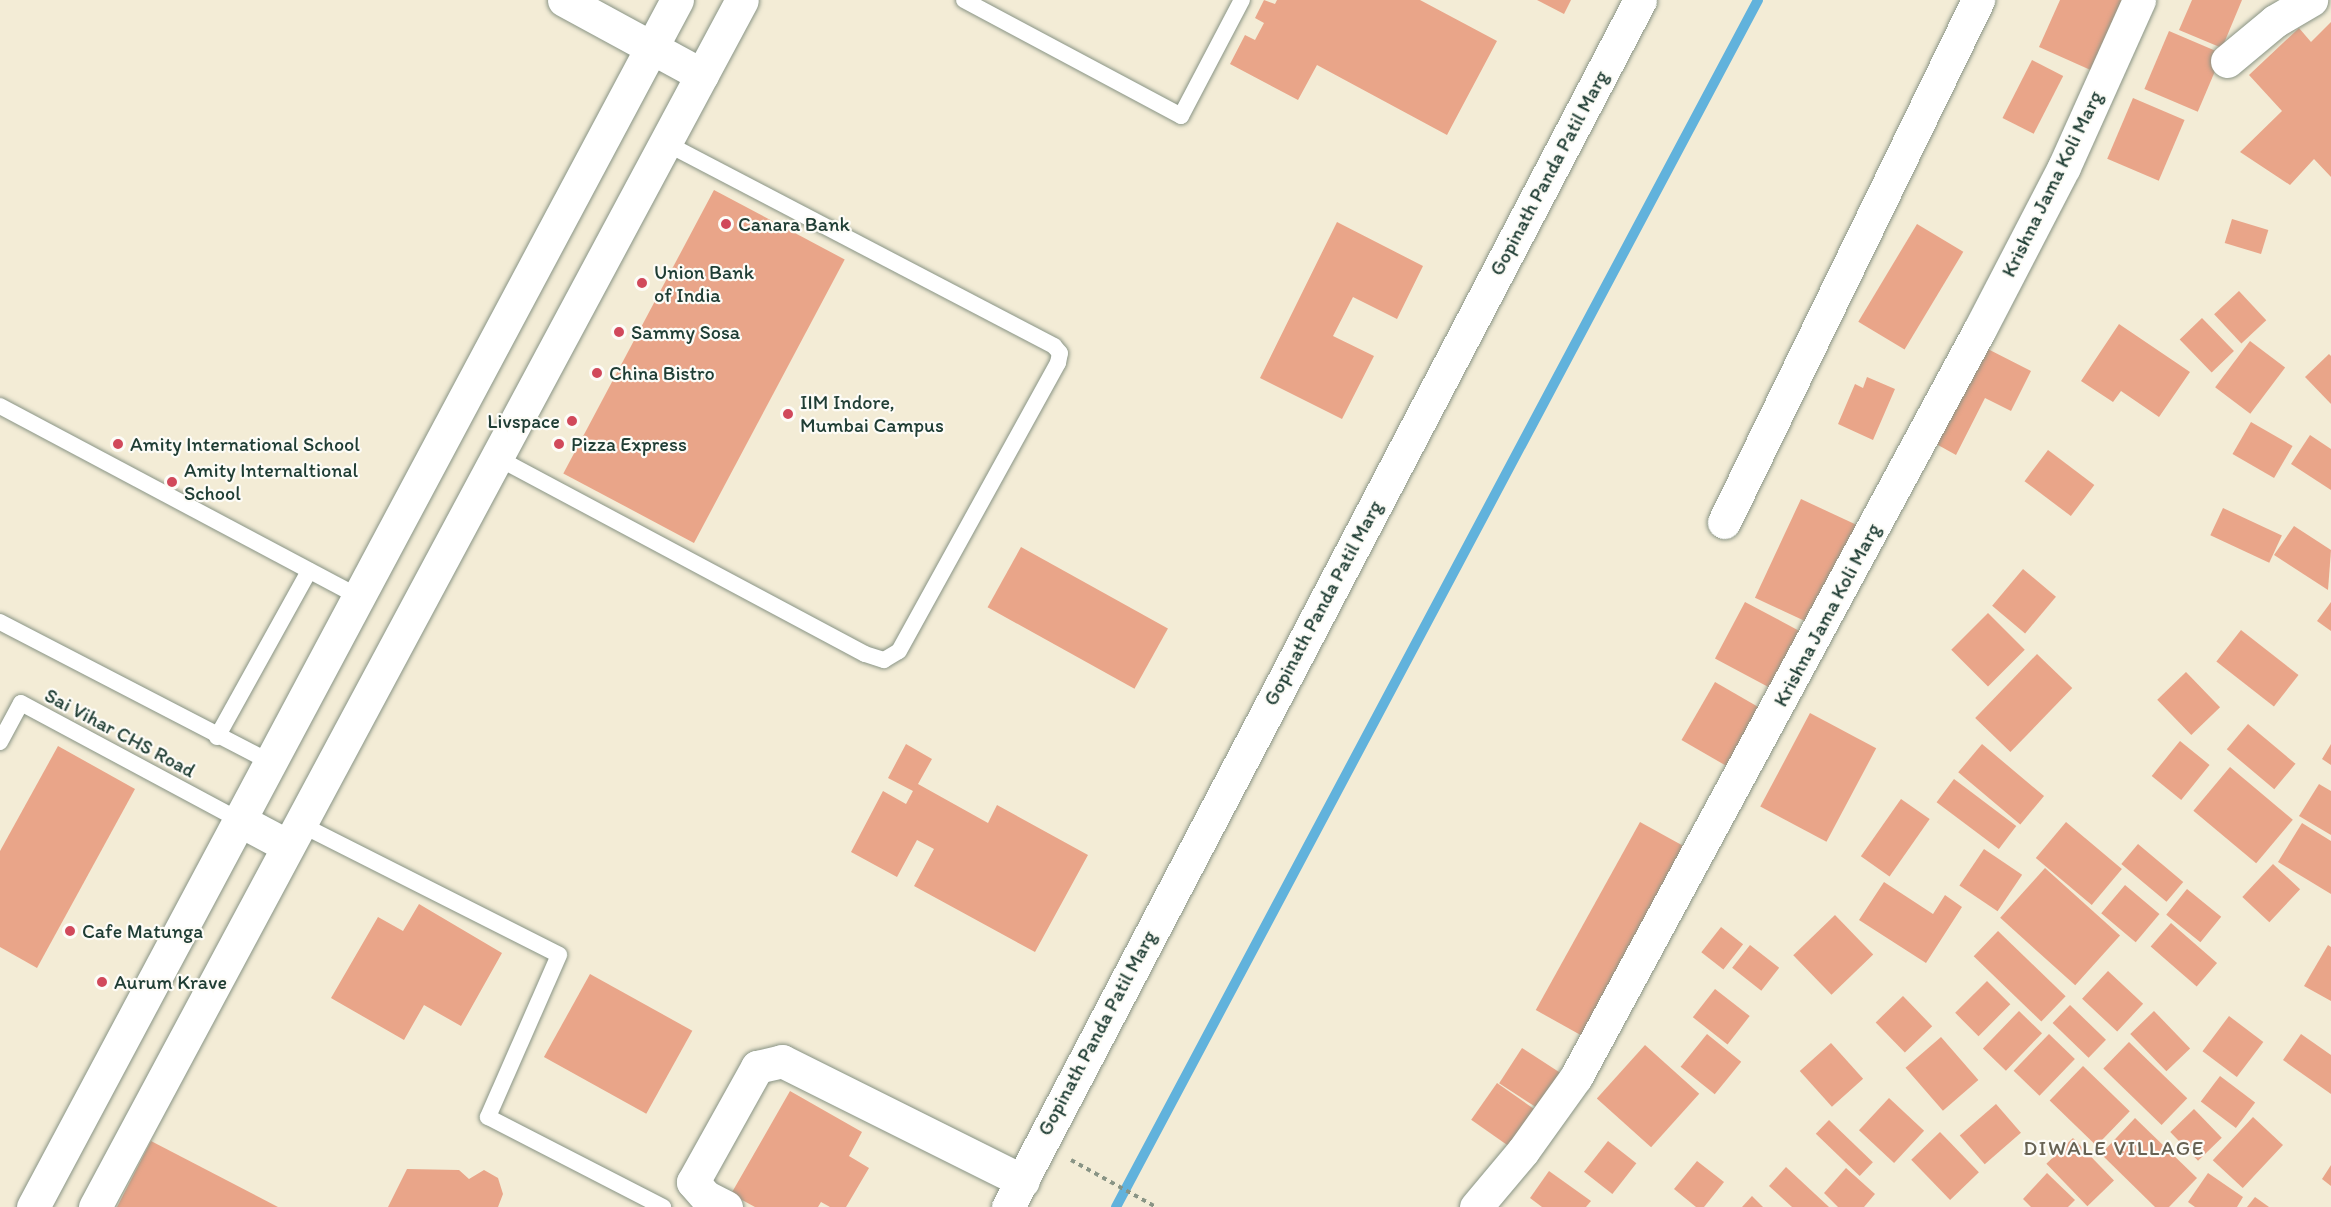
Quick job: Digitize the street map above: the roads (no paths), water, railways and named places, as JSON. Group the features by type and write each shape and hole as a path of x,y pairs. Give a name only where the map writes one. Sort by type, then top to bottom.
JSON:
{"street":[{"path":"564,0 702,75"},
{"path":"33,1207 677,0"},
{"path":"95,1207 742,0"},
{"name":"Gopinath Panda Patil Marg","path":"1015,1194 1040,1141 1640,0"},
{"path":"1724,522 1978,0"},
{"name":"Krishna Jama Koli Marg","path":"1476,1207 1523,1151 1576,1077 1990,309 2064,167 2139,0"},
{"path":"2226,61 2265,12 2311,0"},
{"path":"240,820 294,835"},
{"path":"726,1207 706,1197 693,1182 757,1067 782,1061 1015,1194"}],"lane":[{"path":"964,0 1181,116 1242,0"},
{"path":"496,457 865,654 884,660 898,651 1058,363 1060,353 1054,346 666,143"},
{"path":"0,406 359,597"},
{"path":"217,736 309,571"},
{"path":"0,622 270,762"},
{"name":"Sai Vihar CHS Road","path":"0,742 21,703 240,820"},
{"path":"294,835 558,955 488,1117 663,1207"}],"waterway":[{"path":"1116,1207 1758,0"}],"place":[{"name":"Canara Bank","path":"726,224"},
{"name":"Union Bank of India","path":"642,283"},
{"name":"Sammy Sosa","path":"619,332"},
{"name":"China Bistro","path":"597,373"},
{"name":"IIM Indore, Mumbai Campus","path":"788,414"},
{"name":"Livspace","path":"572,421"},
{"name":"Amity International School","path":"118,444"},
{"name":"Pizza Express","path":"559,444"},
{"name":"Amity Internaltional School","path":"172,482"},
{"name":"Cafe Matunga","path":"70,931"},
{"name":"Aurum Krave","path":"102,982"}],"district":[{"name":"DIWALE VILLAGE","path":"2114,1148"}]}
